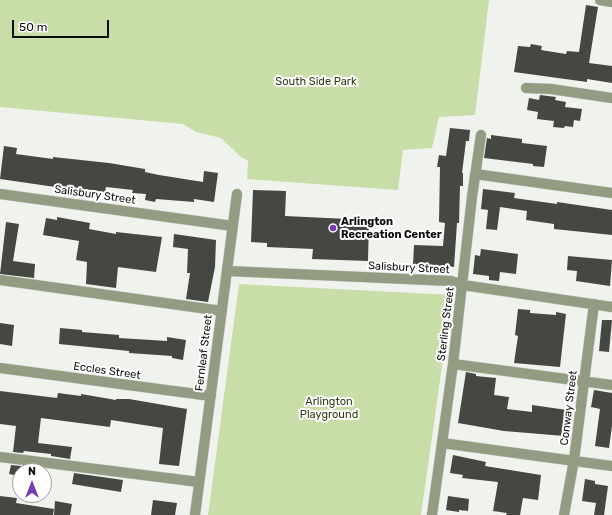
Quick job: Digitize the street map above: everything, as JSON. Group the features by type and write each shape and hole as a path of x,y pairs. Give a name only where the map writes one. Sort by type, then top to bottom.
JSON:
{"street":[{"path":"600,0 612,2"},
{"path":"526,88 551,89 612,98"},
{"name":"Sterling Street","path":"435,515 442,442 481,135"},
{"path":"475,174 612,193"},
{"name":"Salisbury Street","path":"0,194 233,226"},
{"name":"Fernleaf Street","path":"195,515 237,194"},
{"name":"Salisbury Street","path":"228,271 451,282 462,285 612,306"},
{"path":"0,280 222,311"},
{"name":"Conway Street","path":"564,515 574,460 594,304"},
{"path":"453,364 612,385"},
{"name":"Eccles Street","path":"0,368 211,396"},
{"path":"442,442 612,466"},
{"path":"0,456 199,482"}],"green space":[{"name":"South Side Park","path":"0,0 489,0 475,115 439,117 432,148 403,150 398,190 247,179 248,160 242,158 221,138 196,132 183,124 0,107"},
{"name":"Arlington Playground","path":"239,284 452,295 421,515 208,515"}],"building":[{"path":"586,5 598,7 589,63 612,66 612,83 587,79 587,82 514,72 518,46 530,47 531,44 542,46 541,50 566,54 567,51 579,52"},
{"path":"540,95 556,97 555,100 566,102 565,107 582,109 580,121 574,120 573,127 565,126 564,128 553,127 554,121 537,119 538,112 527,110 529,98 539,100"},
{"path":"450,128 470,130 469,141 466,141 462,173 463,186 460,186 459,223 457,223 454,267 413,264 414,245 443,246 445,223 439,222 440,167 437,167 439,155 446,156"},
{"path":"491,135 522,139 522,143 547,146 544,167 533,166 533,164 484,158 487,138 491,139"},
{"path":"4,146 17,148 16,154 53,159 53,157 109,163 145,169 145,172 159,175 203,182 204,171 218,173 214,202 194,199 194,202 156,199 155,202 145,200 146,194 132,193 133,190 106,187 105,192 69,187 69,189 0,179"},
{"path":"483,189 515,193 514,198 557,204 557,202 612,210 612,235 554,229 554,224 526,220 527,211 500,207 497,230 486,229 488,210 481,209"},
{"path":"253,190 286,191 285,216 369,220 368,261 312,259 313,249 267,247 267,243 251,242"},
{"path":"57,217 90,223 89,229 116,234 116,232 162,237 156,272 118,267 116,288 86,284 87,262 76,260 79,241 43,235 46,218 57,220"},
{"path":"6,222 19,224 13,261 35,264 34,278 0,274"},
{"path":"174,234 216,240 215,267 208,302 186,299 190,273 187,273 188,249 173,247"},
{"path":"481,249 518,254 516,274 500,272 499,281 489,280 489,276 473,274 475,255 480,256"},
{"path":"568,256 612,260 610,286 576,281 577,271 567,270"},
{"path":"518,309 530,310 530,313 556,315 556,312 566,314 560,367 514,363 518,336 515,335"},
{"path":"602,320 612,320 609,352 599,351"},
{"path":"0,323 14,325 12,346 0,344"},
{"path":"60,328 82,330 82,332 119,335 119,338 167,341 167,337 186,340 183,360 172,358 172,356 129,353 129,351 59,344"},
{"path":"466,372 476,374 476,376 496,378 494,395 509,397 507,409 532,412 532,405 567,410 564,436 504,431 458,423"},
{"path":"594,390 612,393 612,426 609,448 595,446 600,409 591,407"},
{"path":"0,391 57,398 58,393 81,396 81,394 116,400 129,399 187,409 179,466 159,464 163,428 111,420 110,427 41,418 38,443 72,447 70,459 51,456 51,454 24,451 23,453 13,452 16,426 0,424"},
{"path":"453,455 486,462 485,466 541,475 538,500 523,498 520,515 506,515 507,513 493,511 498,482 462,478 463,475 450,473"},
{"path":"11,465 12,465 12,475 9,474"},
{"path":"74,473 123,480 121,492 72,484"},
{"path":"585,479 595,481 595,484 608,486 604,515 594,515 596,503 582,501"},
{"path":"0,496 12,497 12,503 54,509 53,515 0,515"},
{"path":"448,496 469,499 468,511 459,510 459,512 446,510"},
{"path":"153,500 177,503 175,515 151,515"},
{"path":"55,501 72,504 70,515 54,515"}],"place":[{"name":"Arlington Recreation Center","path":"333,228"}]}
